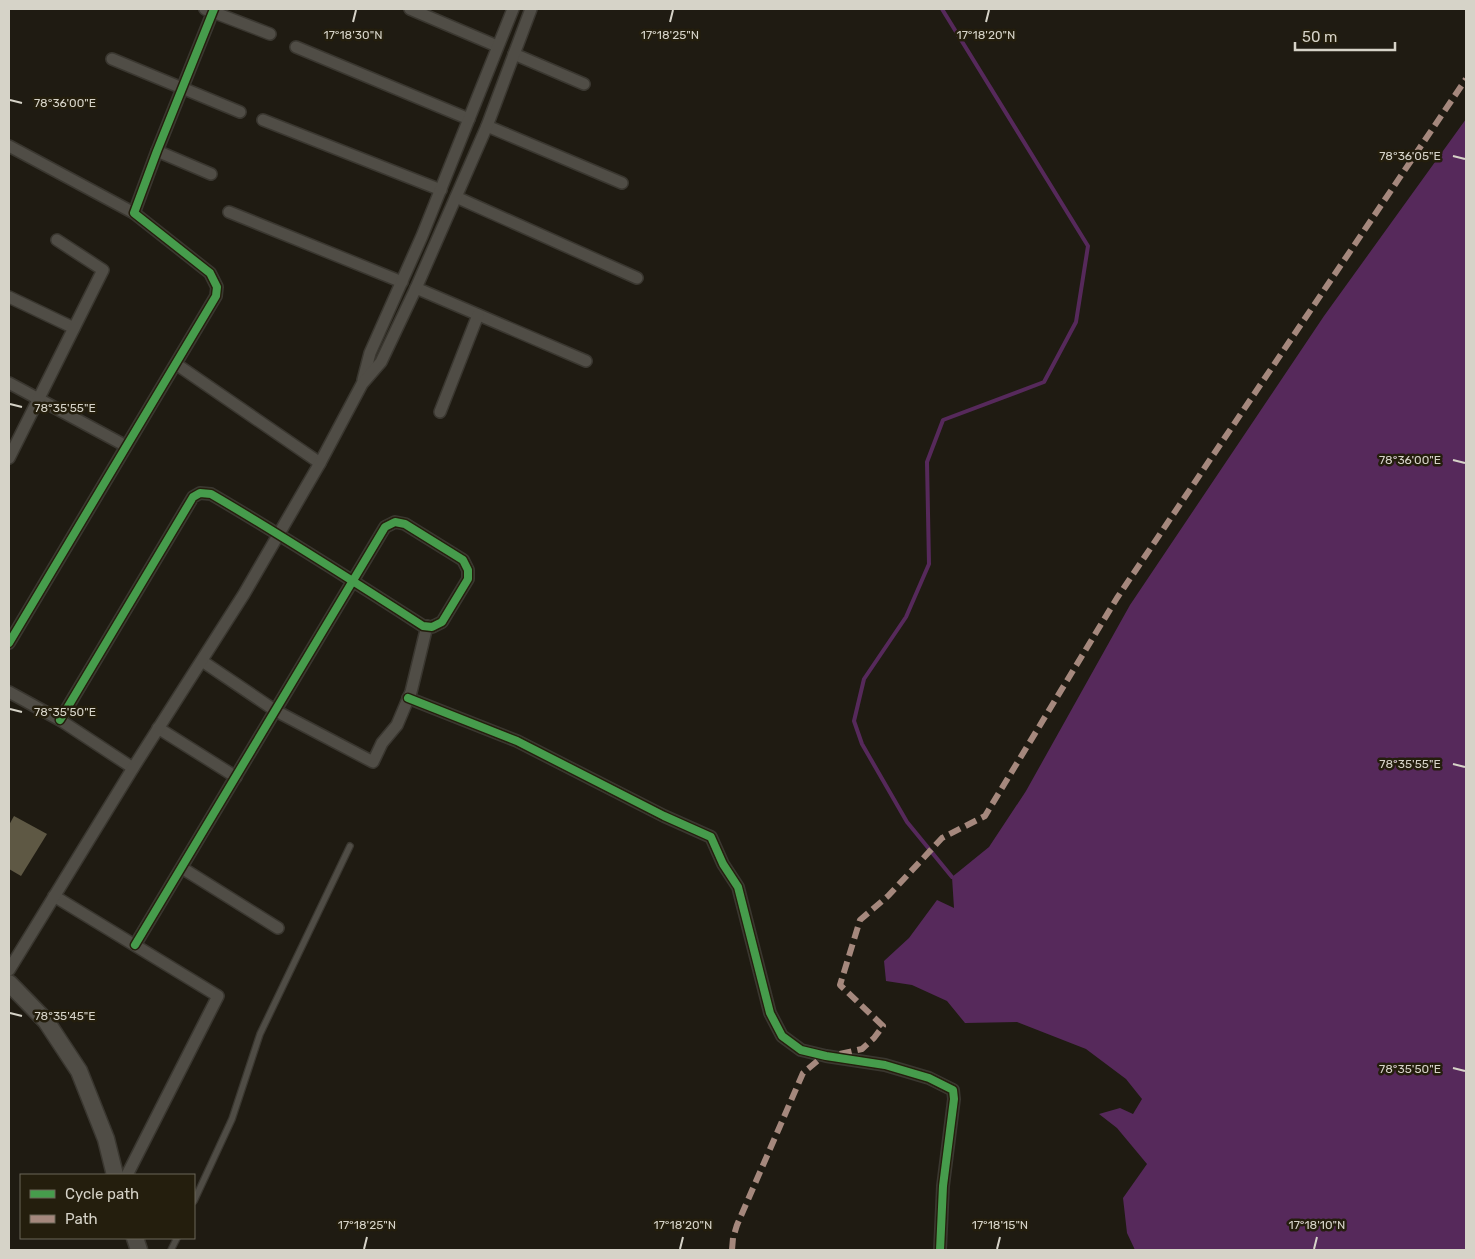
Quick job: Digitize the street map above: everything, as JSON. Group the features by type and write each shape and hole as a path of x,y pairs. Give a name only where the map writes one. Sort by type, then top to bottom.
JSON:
{"street":[{"path":"410,9 497,46"},
{"path":"362,384 370,354 441,190 512,9"},
{"path":"9,970 158,728 244,594 320,463 362,384 380,362 416,288 487,126 531,9"},
{"path":"134,213 211,10 270,34"},
{"path":"296,47 469,119"},
{"path":"514,54 584,84"},
{"path":"112,59 240,112"},
{"path":"484,80 501,87"},
{"path":"264,120 441,190"},
{"path":"487,126 622,183"},
{"path":"9,146 134,213 210,273 217,287 216,296 9,643"},
{"path":"157,151 212,174"},
{"path":"456,197 637,278"},
{"path":"229,212 402,282"},
{"path":"422,236 436,242"},
{"path":"9,458 103,270 58,240"},
{"path":"416,288 586,362"},
{"path":"9,296 74,328"},
{"path":"440,412 478,315"},
{"path":"176,364 320,463"},
{"path":"9,383 126,446"},
{"path":"60,720 192,497 200,493 211,494 279,534 354,581 423,626 432,626 442,622 468,579 468,570 463,560 405,524 395,522 386,527 354,581 236,777 182,868 135,945"},
{"path":"202,661 276,711 373,762 382,743 397,725 408,698 427,626"},
{"path":"9,692 60,720 133,768"},
{"path":"408,698 517,741 664,816 711,837 723,864 738,887 770,1013 782,1036 801,1050 826,1056 885,1065 929,1078 953,1090 954,1099 943,1186 940,1250"},
{"path":"158,728 236,777"},
{"path":"182,868 278,928"},
{"path":"54,896 218,996 128,1174"},
{"path":"9,983 46,1022 79,1071 106,1139 115,1174"}],"lane":[{"path":"195,1199 232,1119 260,1034 350,846"}],"shaded area":[{"path":"1466,119 1466,1250 1135,1250 1127,1233 1123,1198 1147,1164 1117,1128 1099,1114 1120,1108 1133,1114 1142,1099 1126,1079 1086,1049 1017,1022 965,1023 947,1001 912,985 886,981 884,961 909,938 937,900 954,908 952,877 989,847 1026,791 1130,605 1324,316"}],"building":[{"path":"14,816 47,834 21,876 9,869 9,825"}],"waterway":[{"path":"942,9 1088,246 1076,322 1044,382 943,420 927,462 929,564 906,617 864,679 854,721 862,744 907,822 952,877"}],"marked path":[{"path":"732,1250 737,1225 803,1073 821,1058 862,1049 883,1026 840,985 860,920 888,896 942,838 985,816 1117,598 1466,79"}],"cycle path":[{"path":"9,643 216,296 217,287 210,273 134,213 214,9"},
{"path":"60,720 193,497 200,493 211,494 238,510 318,559 344,576 370,592 423,626 432,627 442,622 468,579 468,570 463,560 405,524 395,522 385,527 135,945"},
{"path":"408,698 517,741 664,816 711,837 723,864 738,887 770,1013 782,1036 801,1050 826,1056 885,1065 929,1078 953,1090 954,1099 943,1186 940,1250"}]}
